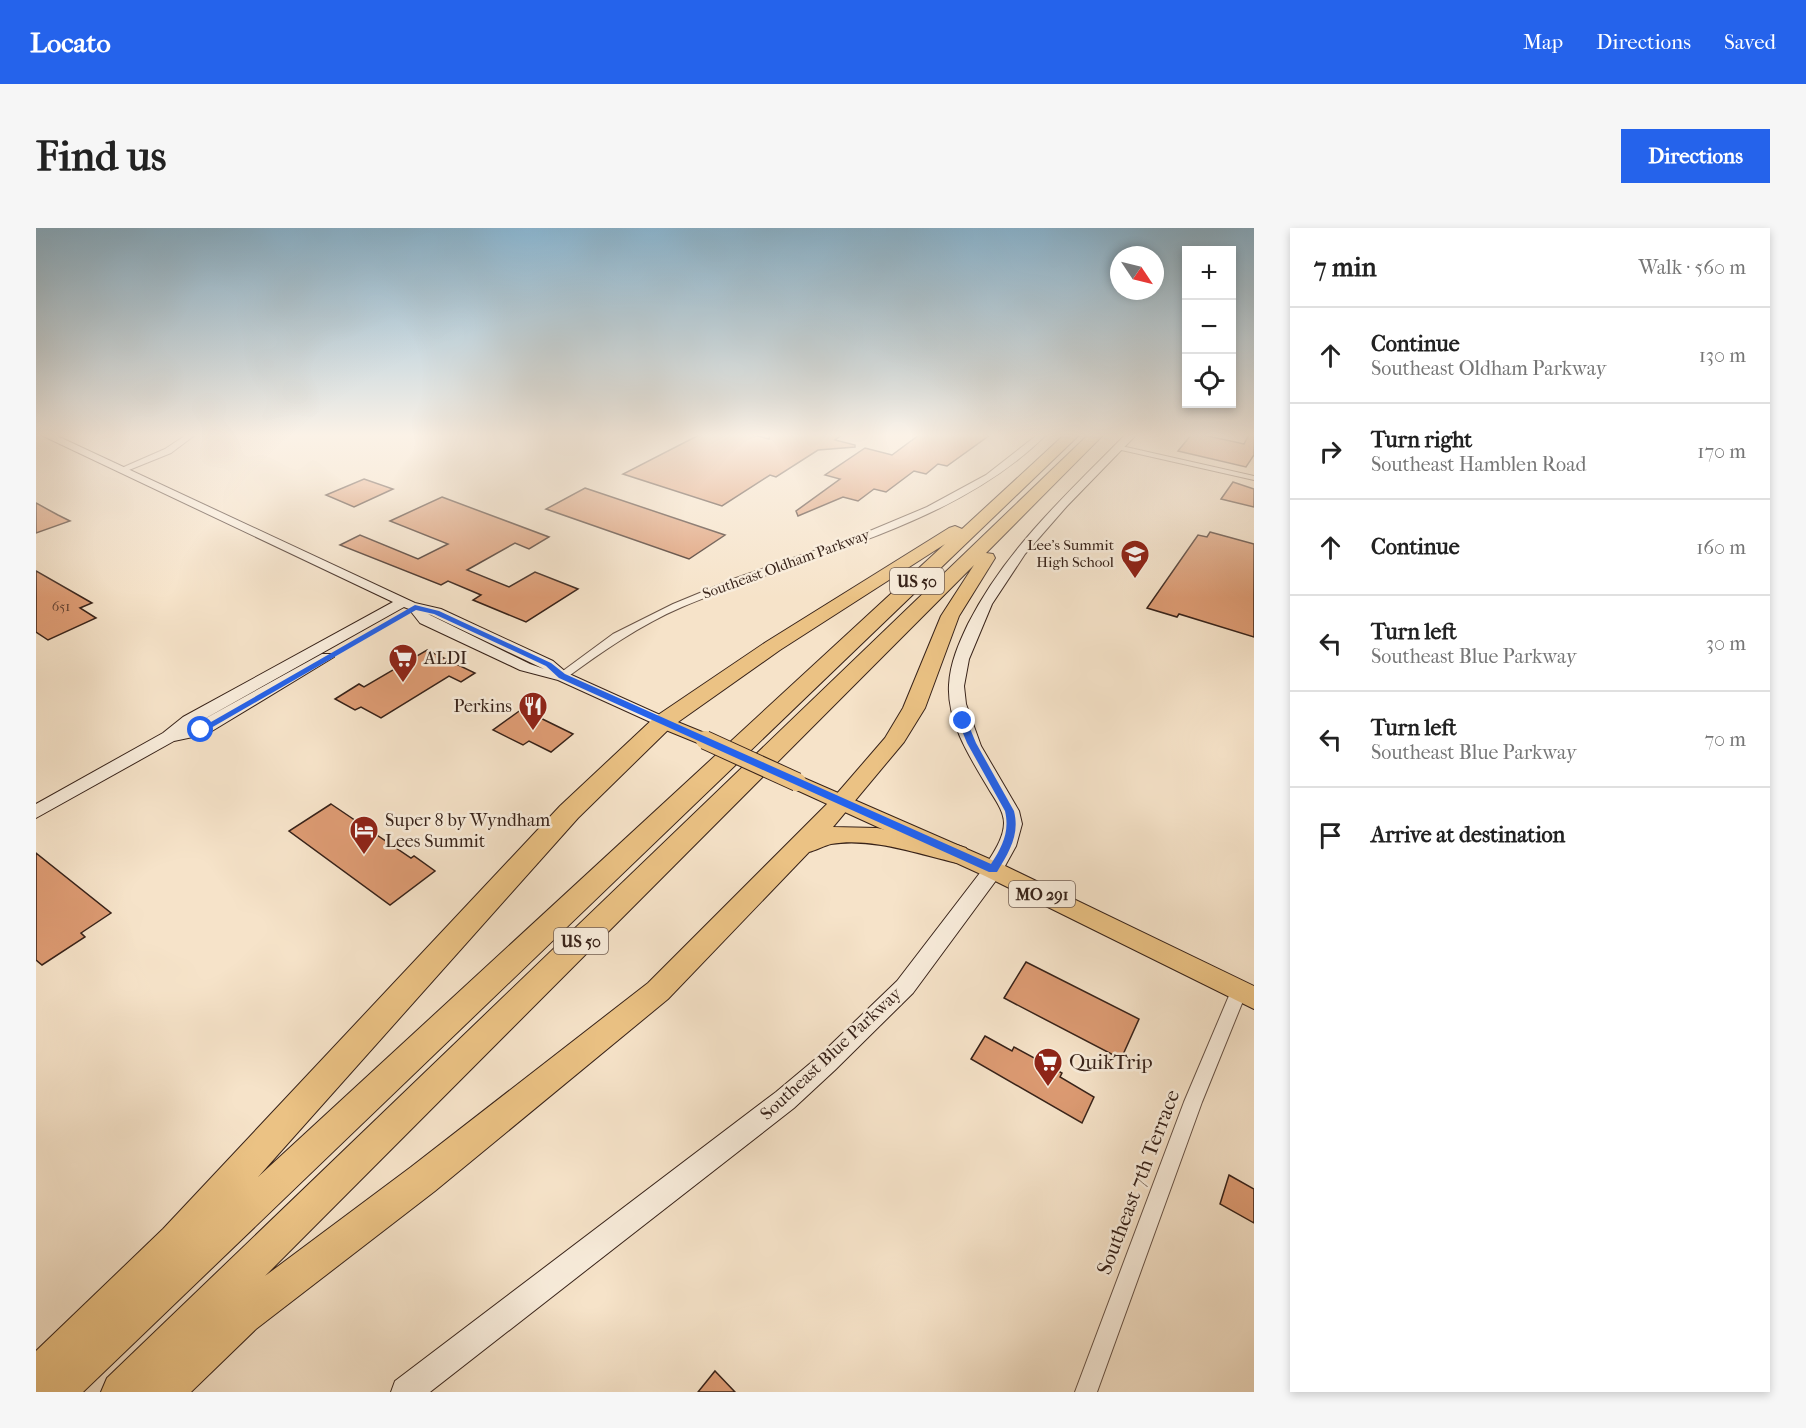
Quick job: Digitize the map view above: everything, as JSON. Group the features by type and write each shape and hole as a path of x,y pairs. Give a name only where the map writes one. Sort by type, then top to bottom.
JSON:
{"highway":[{"path":"36,1379 176,1242 569,812 663,722 773,646 958,530 1004,489"},
{"name":"US 50","path":"54,1392 1027,489"},
{"name":"US 50","path":"121,1392 1028,489"},
{"path":"162,1392 243,1316 423,1179 658,991 842,803 893,742 914,708 950,616 964,591 1002,538 1045,495 1039,489"},
{"path":"798,847 830,836 851,836 885,838 957,854"}],"main road":[{"path":"663,722 842,803"},
{"name":"MO 291","path":"842,803 993,870 1246,995"}],"street":[{"path":"163,489 409,604 436,612 549,664 562,676 663,722"},
{"name":"Southeast Oldham Parkway","path":"562,676 614,637 657,613 873,532 964,489"},
{"name":"Southeast Blue Parkway","path":"406,1392 726,1148 827,1063 905,987 993,870 1007,846 1013,824 1010,811 971,743 963,721 956,689 960,662 985,604 1015,556 1078,489"},
{"path":"36,812 169,737 201,730 409,604"},
{"name":"Southeast 7th Terrace","path":"1086,1392 1193,1102 1246,995"}],"building":[{"path":"339,489 392,489 354,507 326,495"},
{"path":"583,489 589,489 725,535 689,559 546,509"},
{"path":"670,489 748,489 722,506"},
{"path":"826,489 874,489 858,501 843,497 798,516 796,511"},
{"path":"1228,489 1254,489 1254,507 1221,499"},
{"path":"442,497 549,537 529,549 515,543 467,570 509,587 535,572 578,589 526,622 473,600 481,595 448,581 441,585 340,545 360,535 418,559 448,544 390,521"},
{"path":"36,503 58,515 70,521 36,533"},
{"name":"Lee's Summit High School","path":"1210,532 1254,544 1254,637 1179,614 1177,617 1147,608 1198,535 1207,537"},
{"path":"36,571 92,603 80,608 96,618 48,640 36,632"},
{"name":"ALDI","path":"427,650 475,673 461,682 449,676 381,718 361,707 355,710 335,699 359,684 364,687"},
{"name":"Perkins","path":"522,709 573,734 551,752 529,741 523,745 493,730"},
{"name":"Super 8 by Wyndham Lees Summit","path":"331,804 411,858 414,856 435,871 390,905 289,831"},
{"path":"36,853 111,913 81,933 85,937 42,965 36,960"},
{"name":"QuikTrip","path":"1026,962 1139,1019 1121,1059 1004,998"},
{"name":"QuikTrip","path":"985,1036 1012,1051 1014,1047 1062,1073 1060,1077 1094,1097 1082,1123 971,1059"},
{"path":"1229,1175 1254,1189 1254,1223 1220,1204"},
{"path":"715,1371 735,1392 698,1392"}],"place":[{"name":"Lee's Summit High School","path":"1135,580"},
{"name":"ALDI","path":"403,684"},
{"name":"Perkins","path":"533,732"},
{"name":"Super 8 by Wyndham Lees Summit","path":"364,856"},
{"name":"QuikTrip","path":"1048,1088"}],"route":[{"path":"201,730 415,607 436,612 549,664 562,676 993,870 1012,835 1013,824 1010,811 971,743 963,721"}]}
